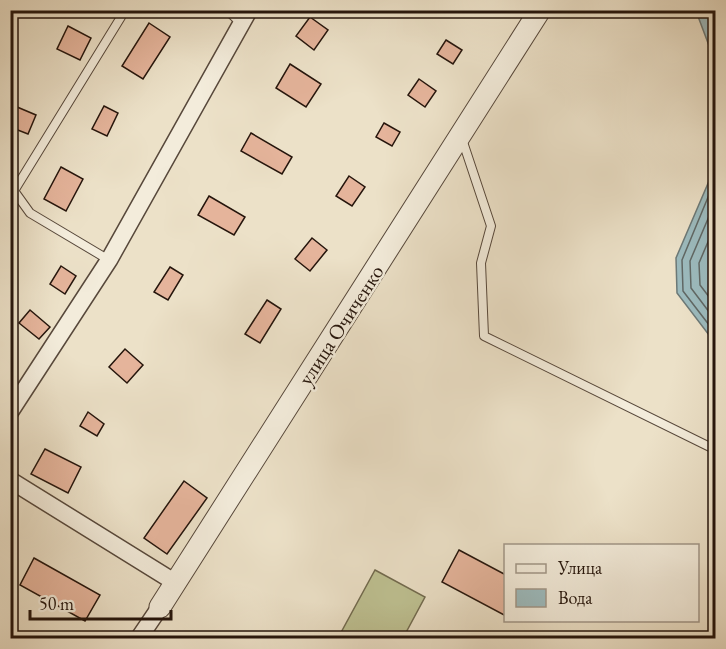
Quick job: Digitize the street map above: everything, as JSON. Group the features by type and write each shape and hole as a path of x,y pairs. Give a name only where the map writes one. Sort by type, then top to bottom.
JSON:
{"street":[{"name":"улица Очиченко","path":"139,639 540,10"},
{"path":"10,412 109,260 245,17"},
{"path":"10,480 176,583"}],"lane":[{"path":"227,10 245,17"},
{"path":"109,260 30,213 12,189 121,17"},
{"path":"461,136 491,226 481,263 484,336 716,450"}],"green space":[{"path":"375,570 425,597 403,638 338,638"}],"water":[{"path":"696,11 715,11 715,113 711,51"},
{"path":"715,137 715,341 677,293 676,258 709,181"},
{"path":"715,521 715,636 710,540"}],"building":[{"path":"310,17 328,30 314,50 296,36"},
{"path":"149,23 170,37 143,79 122,66"},
{"path":"68,26 91,38 80,60 57,49"},
{"path":"446,40 462,50 453,64 437,54"},
{"path":"290,64 321,84 306,107 276,88"},
{"path":"419,79 436,91 425,107 408,95"},
{"path":"10,104 36,115 28,134 10,127"},
{"path":"104,106 118,113 107,136 92,129"},
{"path":"384,123 400,132 392,146 376,137"},
{"path":"251,133 292,157 282,174 241,151"},
{"path":"61,167 83,179 66,211 44,199"},
{"path":"349,176 365,187 352,206 336,196"},
{"path":"209,196 245,217 234,235 198,215"},
{"path":"312,238 327,250 310,271 295,259"},
{"path":"61,266 76,276 65,294 50,284"},
{"path":"170,267 183,275 168,300 154,292"},
{"path":"267,300 281,309 260,343 245,334"},
{"path":"30,310 50,327 39,339 19,323"},
{"path":"125,349 143,365 127,383 109,367"},
{"path":"88,412 104,424 97,436 80,426"},
{"path":"45,449 81,467 68,493 31,474"},
{"path":"184,481 207,498 167,554 144,538"},
{"path":"459,550 504,574 504,615 442,582"},
{"path":"34,558 100,595 85,621 20,585"}]}
